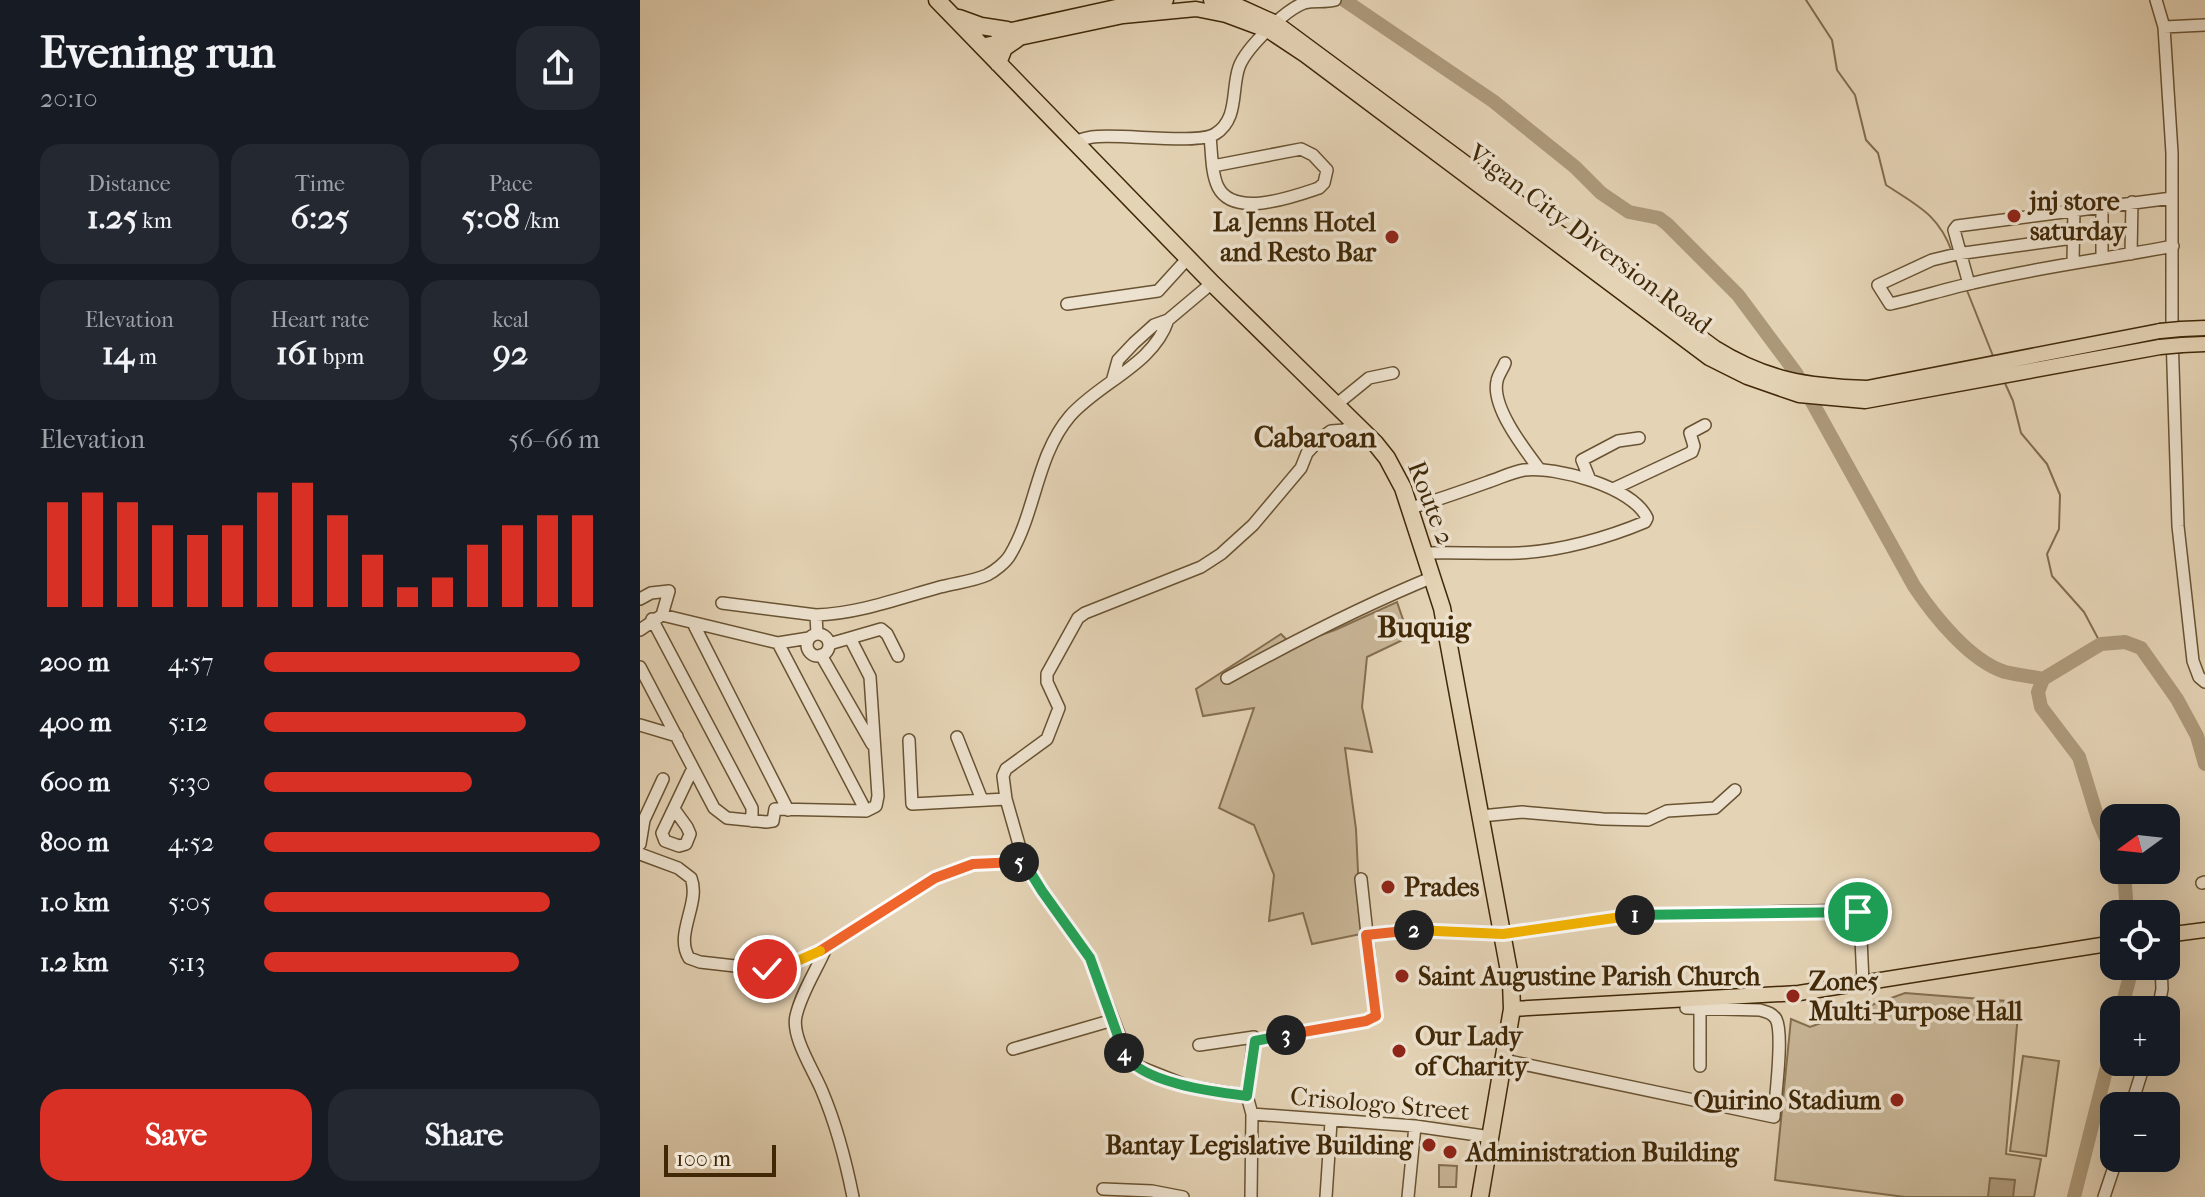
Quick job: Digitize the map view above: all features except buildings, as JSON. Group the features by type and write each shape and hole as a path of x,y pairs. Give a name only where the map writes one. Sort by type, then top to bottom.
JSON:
{"highway":[{"name":"Route 2","path":"937,0 1212,283 1354,422 1387,458 1411,508 1450,643 1511,982 1512,1009 1480,1197"},
{"path":"952,16 1012,34 998,63"}],"main road":[{"name":"Vigan City Diversion Road","path":"978,42 1139,2 1166,0"},
{"name":"Vigan City Diversion Road","path":"1211,0 1236,5 1272,27 1715,348 1796,389 1821,392 1983,373 2160,331 2205,344"},
{"name":"Vigan City Diversion Road","path":"1012,34 1123,16 1196,9 1272,27"},
{"name":"Vigan City Diversion Road","path":"2015,366 2160,347 2205,328"},
{"path":"2180,933 2205,930"},
{"path":"1512,1009 1774,995 2100,945"}],"street":[{"path":"1074,142 1093,137 1210,137 1225,126 1233,110 1234,88 1246,53 1272,27 1303,3 1334,0"},
{"path":"2156,0 2164,27 2172,198 2178,526 2193,661 2196,672 2205,682"},
{"path":"2164,27 2205,25"},
{"path":"1210,137 1213,166 1216,185 1232,200 1270,203 1319,188 1324,183 1327,170 1301,149 1213,166"},
{"path":"1964,285 1955,255 1954,230 1957,226 2172,198"},
{"path":"2131,254 2132,202"},
{"path":"2102,206 2102,257"},
{"path":"2073,262 2074,209"},
{"path":"2073,238 1932,260 1878,285 1890,304 2073,262 2173,246"},
{"path":"1067,304 1158,291 1188,258"},
{"path":"722,603 816,615 848,611 987,575 1009,559 1056,435 1072,414 1113,378 1128,372 1163,336 1168,320 1212,283"},
{"path":"1505,363 1497,381 1497,393 1507,422 1540,470"},
{"path":"1337,404 1369,378 1393,373"},
{"path":"1255,1040 1247,1096 1188,1086 1137,1067 1125,1055 1090,958 1024,862 1006,799 1003,776 1006,769 1051,733 1059,708 1047,682 1047,674 1078,618 1201,567 1221,554 1261,516 1301,468 1307,453 1320,439 1331,431 1345,430 1354,422"},
{"path":"1613,489 1692,452 1694,446 1690,433 1705,425"},
{"path":"1590,480 1582,460 1618,441 1639,438"},
{"path":"1411,508 1520,471 1540,470 1590,480 1613,489 1644,511 1647,518 1645,522 1622,532 1552,549 1521,553 1425,553"},
{"path":"1227,678 1295,640 1333,625 1365,605 1433,577"},
{"path":"640,599 651,593 669,591 657,617 640,630"},
{"path":"657,617 778,643 813,636 826,637 828,650 821,655 811,653 808,648 813,636 816,615"},
{"path":"657,617 752,814"},
{"path":"694,625 781,810"},
{"path":"829,644 881,629 887,634 898,656"},
{"path":"781,810 866,811 877,802 870,677 850,638"},
{"path":"778,643 866,811"},
{"path":"821,655 874,748"},
{"path":"640,667 718,813 727,818 752,814 773,821 781,810"},
{"path":"640,725 677,736"},
{"path":"957,737 982,800"},
{"path":"909,740 912,804 1006,799"},
{"path":"674,809 693,768"},
{"path":"640,844 644,820 663,779"},
{"path":"1481,816 1522,812 1648,820 1667,811 1715,808 1735,790"},
{"path":"640,854 678,868 691,878 693,891 684,949 693,960 775,968 826,948 893,903 944,874 973,864 1024,862"},
{"path":"1255,1040 1366,1021 1376,1016 1361,879"},
{"path":"1366,935 1404,930 1503,934 1633,915 1854,910 1860,917 1863,982"},
{"path":"826,948 798,1010 796,1022 803,1050 822,1092 853,1197"},
{"path":"1504,1060 1774,1117 1779,1040 1776,1020 1770,1013 1760,1010 1686,1008"},
{"path":"1700,1009 1700,1066"},
{"path":"1013,1049 1113,1020"},
{"path":"1199,1045 1252,1036 1255,1040"},
{"name":"Crisologo Street","path":"1247,1096 1252,1114 1415,1126 1491,1137"},
{"path":"1251,1197 1252,1114"},
{"path":"1326,1197 1331,1122"},
{"path":"1408,1197 1415,1126"},
{"path":"2104,1197 2112,1172"},
{"path":"1103,1189 1152,1191 1183,1197"}],"shaded area":[{"path":"1397,602 1409,637 1367,657 1362,707 1372,752 1345,748 1356,829 1361,934 1312,944 1303,913 1269,921 1274,875 1254,825 1219,808 1254,708 1203,716 1196,689 1281,634 1292,645 1335,630"},
{"name":"Quirino Stadium","path":"1905,993 2019,1002 2006,1154 2041,1159 2034,1197 1905,1197 1775,1180 1791,1019 1810,1027"},
{"path":"2023,1056 2059,1061 2046,1156 2010,1151"},
{"path":"1439,1165 1457,1166 1456,1187 1439,1187"},
{"path":"1990,1178 2015,1180 2013,1197 1988,1197"}],"waterway":[{"path":"1344,0 1493,101 1575,167 1601,193 1629,212 1659,218 1667,224 1738,295 1796,373 1914,586 1932,611 1966,648 1992,666 2005,672 2043,679"},
{"path":"1806,0 1832,40 1837,70 1855,95 1866,140 1878,153 1886,185 1934,220 1952,252"},
{"path":"1955,258 1961,275"},
{"path":"1966,288 1993,356"},
{"path":"2004,381 2021,433 2047,464 2060,495 2059,529 2047,554 2052,576 2084,612 2101,644"},
{"path":"2100,824 2079,757 2041,707 2038,692 2043,679 2101,644 2125,642 2141,648 2177,699 2197,736 2205,764"},
{"path":"2125,884 2126,900"},
{"path":"2125,996 2129,980"},
{"path":"2074,1197 2105,1076"}],"place":[{"name":"jnj store saturday","path":"2014,216"},
{"name":"La Jenns Hotel and Resto Bar","path":"1392,237"},
{"name":"Prades","path":"1388,887"},
{"name":"Saint Augustine Parish Church","path":"1402,976"},
{"name":"Zone5 Multi-Purpose Hall","path":"1793,996"},
{"name":"Our Lady of Charity","path":"1399,1051"},
{"name":"Quirino Stadium","path":"1897,1100"},
{"name":"Bantay Legislative Building","path":"1429,1145"},
{"name":"Administration Building","path":"1450,1152"}],"district":[{"name":"Cabaroan","path":"1315,437"},
{"name":"Buquig","path":"1424,627"}],"route":[{"path":"767,969 786,966 826,948 935,878 973,864 1024,862 1090,958 1130,1063 1188,1086 1247,1096 1255,1041 1366,1021 1376,1016 1366,935 1404,930 1503,934 1633,915 1858,912"}]}
